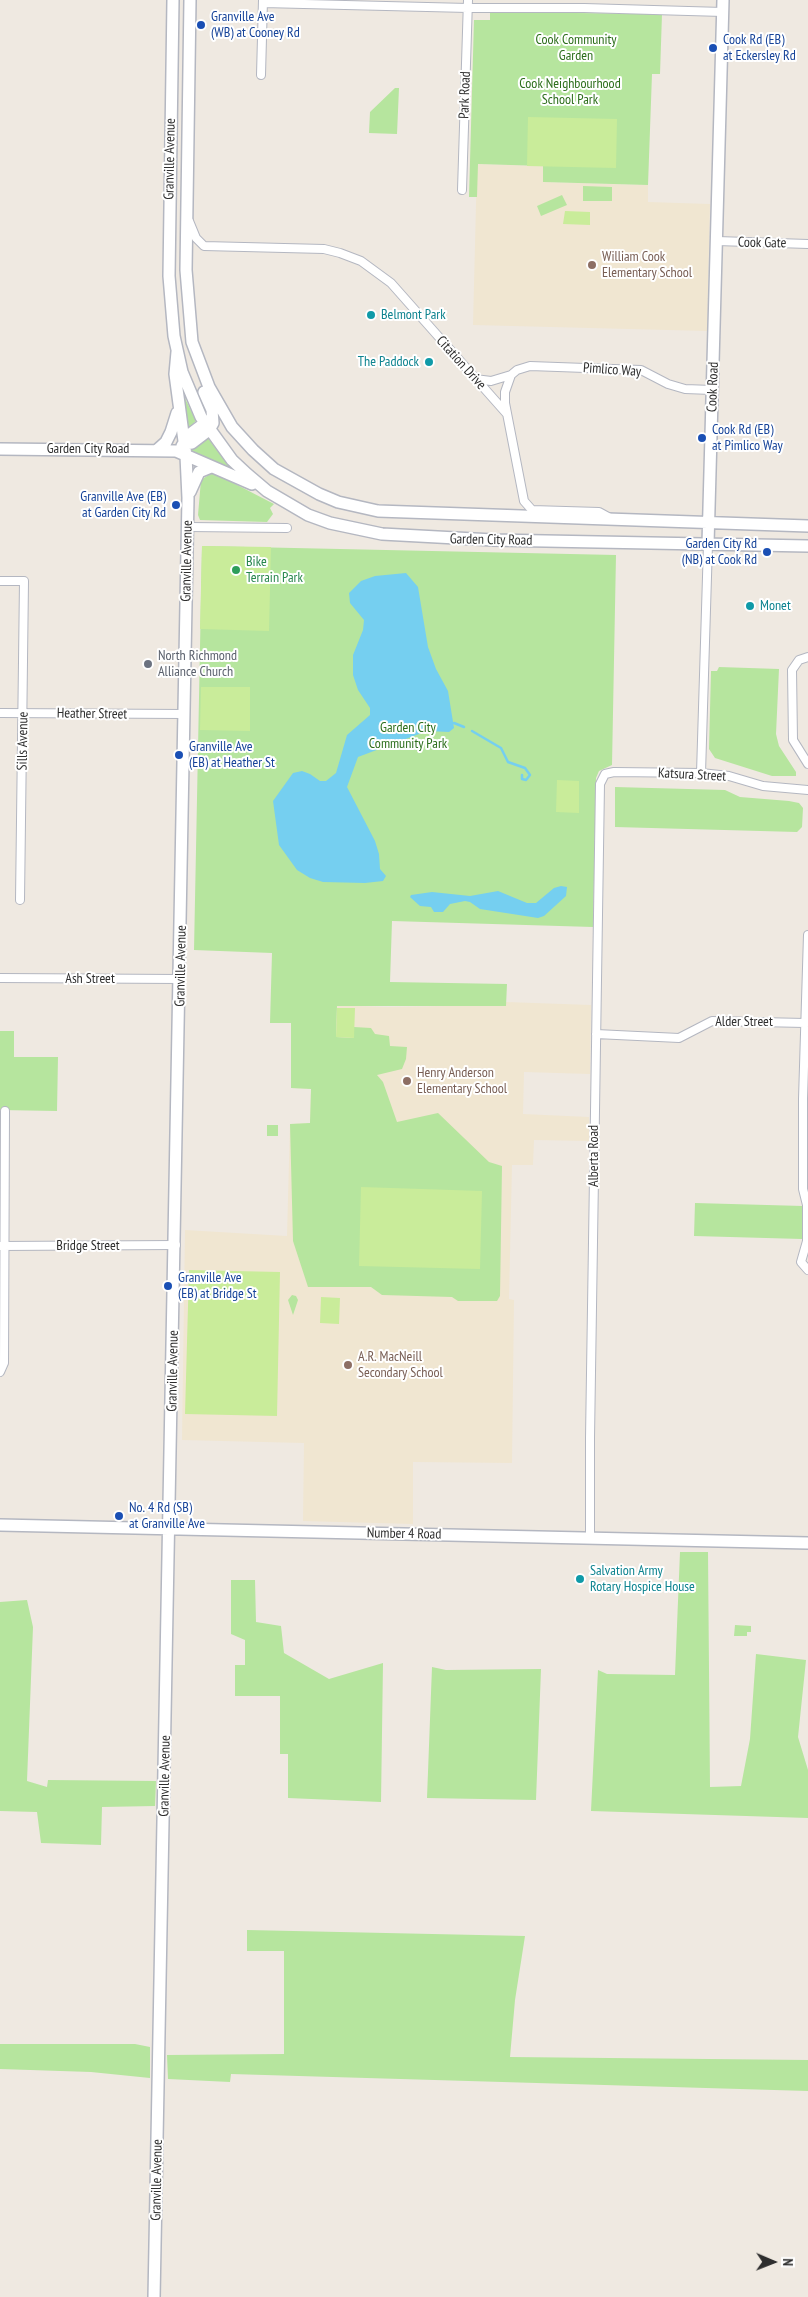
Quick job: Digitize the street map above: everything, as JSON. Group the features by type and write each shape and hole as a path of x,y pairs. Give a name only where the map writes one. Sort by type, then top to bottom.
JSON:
{"main road":[{"name":"Granville Avenue","path":"173,0 170,300 177,352 191,395 209,425"},
{"name":"Granville Avenue","path":"190,0 186,285 192,342 208,387 232,427"},
{"name":"Cook Road","path":"708,544 723,0"},
{"path":"192,342 190,356 212,410 209,425"},
{"name":"Granville Avenue","path":"154,2297 176,1245 188,527 188,498 175,374 177,352"},
{"path":"157,450 166,442 178,409"},
{"path":"182,451 189,435 209,425 232,427"},
{"name":"Garden City Road","path":"209,425 232,460 267,491 287,504 330,523 382,534 445,539 808,546"},
{"name":"Garden City Road","path":"232,427 252,450 274,469 319,494 359,508 406,513 610,518 808,526"},
{"name":"Garden City Road","path":"0,449 182,451 212,467 267,491"},
{"path":"188,498 196,476 204,469 212,467"},
{"name":"Number 4 Road","path":"0,1525 808,1543"}],"street":[{"path":"261,75 263,1 468,4 723,12"},
{"name":"Park Road","path":"462,190 468,4"},
{"name":"Citation Drive","path":"187,214 196,238 204,246 324,249 340,253 361,262 391,283 507,414"},
{"name":"Cook Gate","path":"717,241 808,244"},
{"name":"Pimlico Way","path":"475,379 491,380 511,376 517,370 530,366 641,370 668,384 684,389 712,390"},
{"path":"511,376 505,392 507,414 520,489 527,505 532,510 599,512 610,518"},
{"path":"188,527 287,528"},
{"name":"Cook Road","path":"701,773 708,544"},
{"name":"Sills Avenue","path":"0,581 24,581 20,900"},
{"path":"808,657 799,660 792,670 793,740 808,764"},
{"name":"Heather Street","path":"0,713 185,714"},
{"name":"Katsura Street","path":"605,774 614,772 701,773 730,776 763,786 808,790"},
{"name":"Alberta Road","path":"590,1538 600,784 605,774"},
{"path":"807,1270 801,1262 807,1241 807,1205 803,1189 808,936"},
{"name":"Ash Street","path":"0,978 180,980"},
{"name":"Alder Street","path":"596,1034 679,1038 712,1021 805,1023"},
{"path":"0,1372 4,1363 2,1246 5,1111"},
{"name":"Bridge Street","path":"2,1246 176,1245"}],"shaded area":[{"name":"William Cook Elementary School","path":"477,164 544,166 543,182 648,185 648,202 710,204 707,331 473,325"},
{"name":"A.R. MacNeill Secondary School","path":"506,1002 591,1005 590,1074 524,1072 523,1114 589,1117 589,1141 534,1140 533,1165 512,1165 509,1299 514,1300 512,1463 413,1462 413,1524 303,1521 304,1443 182,1440 185,1230 287,1236 290,1124 310,1123 311,1089 291,1088 291,1004 388,1007 506,1005"}],"green space":[{"name":"Cook Neighbourhood School Park","path":"490,12 662,14 660,74 652,74 648,185 543,182 543,166 478,164 477,197 469,197 474,20 490,20"},
{"path":"395,88 399,88 397,134 369,133 370,112"},
{"path":"528,117 617,119 616,168 527,166"},
{"path":"583,186 612,187 612,201 583,201"},
{"path":"562,195 567,205 541,216 537,206"},
{"path":"565,211 590,212 590,225 563,224"},
{"path":"183,394 196,421 186,430"},
{"path":"207,437 235,471 191,453 193,447"},
{"path":"210,474 216,474 274,504 270,508 273,514 267,522 200,520 198,515 201,480"},
{"name":"Garden City Community Park","path":"202,546 616,555 612,765 599,771 596,778 593,927 392,921 390,982 507,984 506,1006 337,1006 336,1037 354,1038 354,1027 371,1028 375,1034 389,1036 390,1046 407,1047 406,1059 402,1069 377,1075 383,1082 397,1122 438,1113 489,1162 502,1166 500,1296 497,1301 458,1301 452,1297 382,1295 371,1287 308,1287 293,1241 290,1124 310,1123 311,1089 291,1088 291,1023 270,1023 272,953 194,950"},
{"name":"Bike Terrain Park","path":"202,546 271,547 269,631 200,629"},
{"path":"719,667 779,669 776,734 779,746 796,772 796,776 772,776 715,758 709,749 711,671 717,671"},
{"path":"201,687 250,687 250,731 200,730"},
{"path":"557,780 579,781 579,813 556,812"},
{"path":"615,787 725,790 740,797 799,803 803,808 802,827 797,832 615,827"},
{"path":"337,1008 355,1008 354,1038 336,1037"},
{"path":"0,1031 14,1031 14,1057 58,1057 57,1111 0,1110"},
{"path":"267,1125 278,1125 278,1136 267,1136"},
{"path":"361,1187 482,1191 480,1269 359,1266"},
{"path":"695,1203 803,1206 802,1239 694,1236"},
{"path":"189,1270 280,1272 277,1416 185,1414"},
{"path":"292,1295 296,1296 298,1300 293,1315 288,1300"},
{"path":"321,1297 340,1298 339,1324 320,1323"},
{"path":"680,1552 708,1552 710,1787 741,1786 750,1739 756,1654 806,1660 798,1737 808,1770 808,1818 591,1811 598,1670 607,1674 675,1675"},
{"path":"231,1580 255,1580 256,1622 281,1626 284,1653 329,1679 383,1663 381,1802 288,1798 288,1754 280,1754 280,1696 235,1696 235,1665 245,1665 245,1640 231,1634"},
{"path":"27,1600 33,1627 27,1781 47,1787 48,1780 156,1781 155,1806 102,1807 101,1845 41,1843 37,1812 0,1811 0,1602"},
{"path":"735,1625 751,1626 751,1632 747,1632 747,1636 734,1636"},
{"path":"432,1667 446,1670 541,1669 536,1800 427,1798"},
{"path":"247,1930 525,1936 515,2000 510,2057 808,2060 808,2091 231,2074 230,2082 168,2079 167,2055 284,2054 284,1951 247,1951"},
{"path":"0,2044 135,2044 150,2047 150,2078 91,2072 0,2069"}],"water":[{"path":"406,573 418,587 428,647 436,669 448,691 454,728 449,732 427,731 358,757 347,787 375,841 379,854 380,869 386,876 383,881 365,883 323,882 310,878 297,870 279,845 273,801 293,773 302,771 320,781 326,781 336,773 347,735 370,715 370,708 358,690 353,675 353,655 363,630 364,620 350,603 349,593 361,581 375,576"},
{"path":"567,887 566,896 544,916 538,918 480,909 465,901 450,904 443,912 434,912 431,907 420,906 410,897 411,895 432,892 470,896 498,891 527,903 536,903 554,888"}],"waterway":[{"path":"454,723 464,727"},
{"path":"472,731 501,748 508,762 525,768 530,775 526,780 522,779 522,775"}],"place":[{"name":"Granville Ave (WB) at Cooney Rd","path":"201,25"},
{"name":"Cook Rd (EB) at Eckersley Rd","path":"713,48"},
{"name":"William Cook Elementary School","path":"592,265"},
{"name":"Belmont Park","path":"371,315"},
{"name":"The Paddock","path":"429,362"},
{"name":"Cook Rd (EB) at Pimlico Way","path":"702,438"},
{"name":"Granville Ave (EB) at Garden City Rd","path":"176,505"},
{"name":"Garden City Rd (NB) at Cook Rd","path":"767,552"},
{"name":"Bike Terrain Park","path":"236,570"},
{"name":"Monet","path":"750,606"},
{"name":"North Richmond Alliance Church","path":"148,664"},
{"name":"Granville Ave (EB) at Heather St","path":"179,755"},
{"name":"Henry Anderson Elementary School","path":"407,1081"},
{"name":"Granville Ave (EB) at Bridge St","path":"168,1286"},
{"name":"A.R. MacNeill Secondary School","path":"348,1365"},
{"name":"No. 4 Rd (SB) at Granville Ave","path":"119,1516"},
{"name":"Salvation Army Rotary Hospice House","path":"580,1579"}],"park label":[{"name":"Cook Community Garden","path":"576,48"}]}
